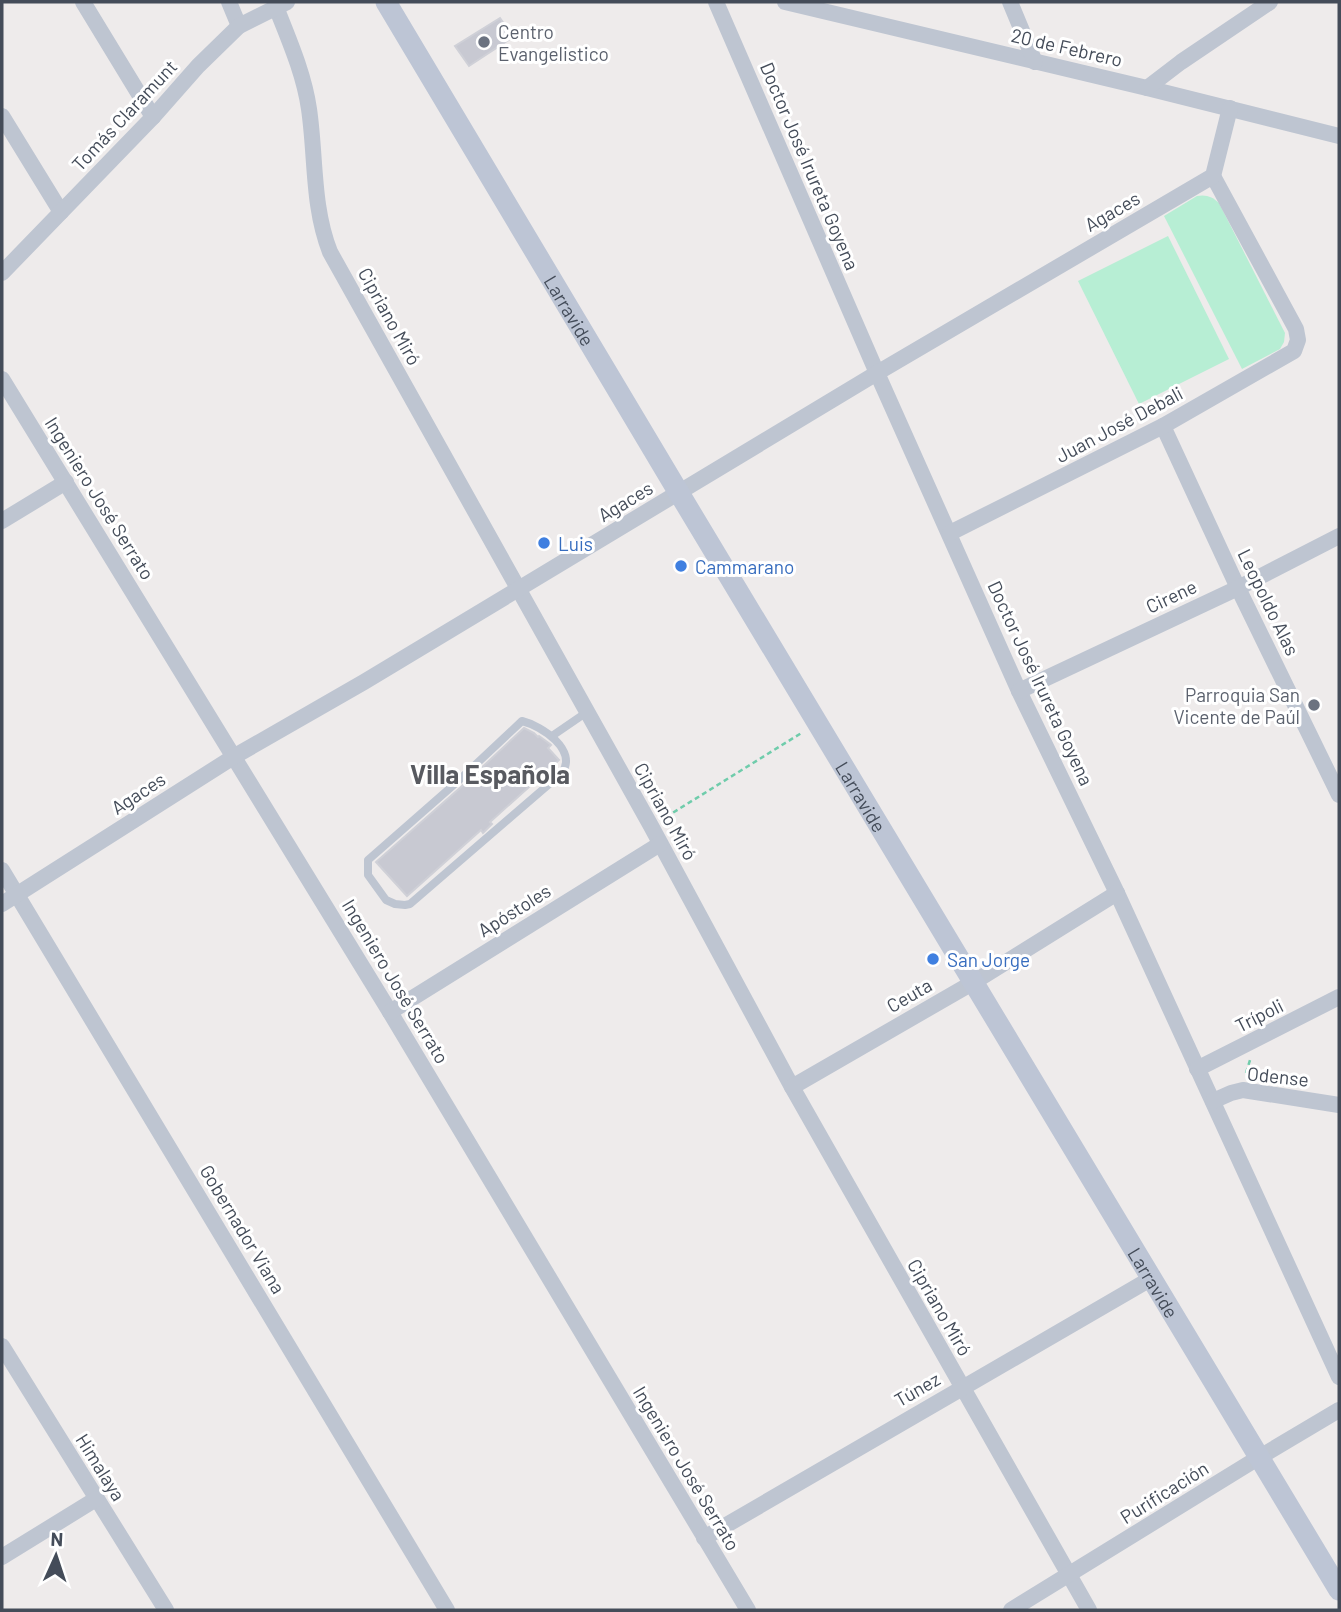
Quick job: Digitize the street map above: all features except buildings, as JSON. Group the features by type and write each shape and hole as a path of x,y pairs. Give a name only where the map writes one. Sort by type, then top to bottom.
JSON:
{"street":[{"path":"82,2 153,117"},
{"path":"229,2 239,26"},
{"name":"Larravide","path":"386,2 678,493 1339,1590"},
{"name":"Doctor José Irureta Goyena","path":"716,2 1019,691 1116,892 1339,1377"},
{"name":"20 de Febrero","path":"785,2 1339,136"},
{"path":"1010,2 1035,61"},
{"path":"1147,88 1270,2"},
{"name":"Tomás Claramunt","path":"2,273 239,26 282,4"},
{"name":"Cipriano Miró","path":"282,4 309,107 316,196 324,238 330,252 651,826 792,1087 1089,1610"},
{"path":"1213,176 1230,108"},
{"path":"2,116 61,212"},
{"name":"Agaces","path":"2,904 235,756 364,682 877,373 1213,176"},
{"name":"Juan José Debali","path":"950,533 1163,426 1294,351 1298,340 1296,329 1213,176"},
{"name":"Ingeniero José Serrato","path":"2,379 235,756 748,1610"},
{"name":"Leopoldo Alas","path":"1163,426 1339,795"},
{"path":"2,521 66,482"},
{"name":"Cirene","path":"1019,691 1238,588 1339,536"},
{"name":"Apóstoles","path":"390,1012 660,844"},
{"name":"Gobernador Viana","path":"2,870 447,1610"},
{"name":"Ceuta","path":"792,1087 974,982 1116,892"},
{"name":"Trípoli","path":"1197,1069 1339,997"},
{"name":"Odense","path":"1213,1101 1243,1090 1339,1105"},
{"name":"Túnez","path":"704,1538 1152,1278"},
{"name":"Himalaya","path":"2,1346 166,1610"},
{"name":"Purificación","path":"1011,1610 1339,1410"},
{"path":"2,1557 96,1499"}],"lane":[{"path":"552,736 587,712"},
{"path":"522,721 531,723 552,736 567,758 567,765 562,773 410,904 395,904 386,900 368,875 368,860 522,721"}],"path":[{"path":"651,826 817,723"},
{"path":"1243,1090 1258,1039"}],"green space":[{"path":"1197,196 1209,196 1219,203 1285,333 1280,349 1242,369 1164,216"},
{"path":"1168,236 1229,359 1139,404 1078,281"}],"place":[{"name":"Centro Evangelistico","path":"484,42"},
{"name":"Luis","path":"544,543"},
{"name":"Cammarano","path":"681,566"},
{"name":"Parroquia San Vicente de Paúl","path":"1314,705"},
{"name":"San Jorge","path":"933,959"}],"district":[{"name":"Villa Española","path":"490,773"}]}
